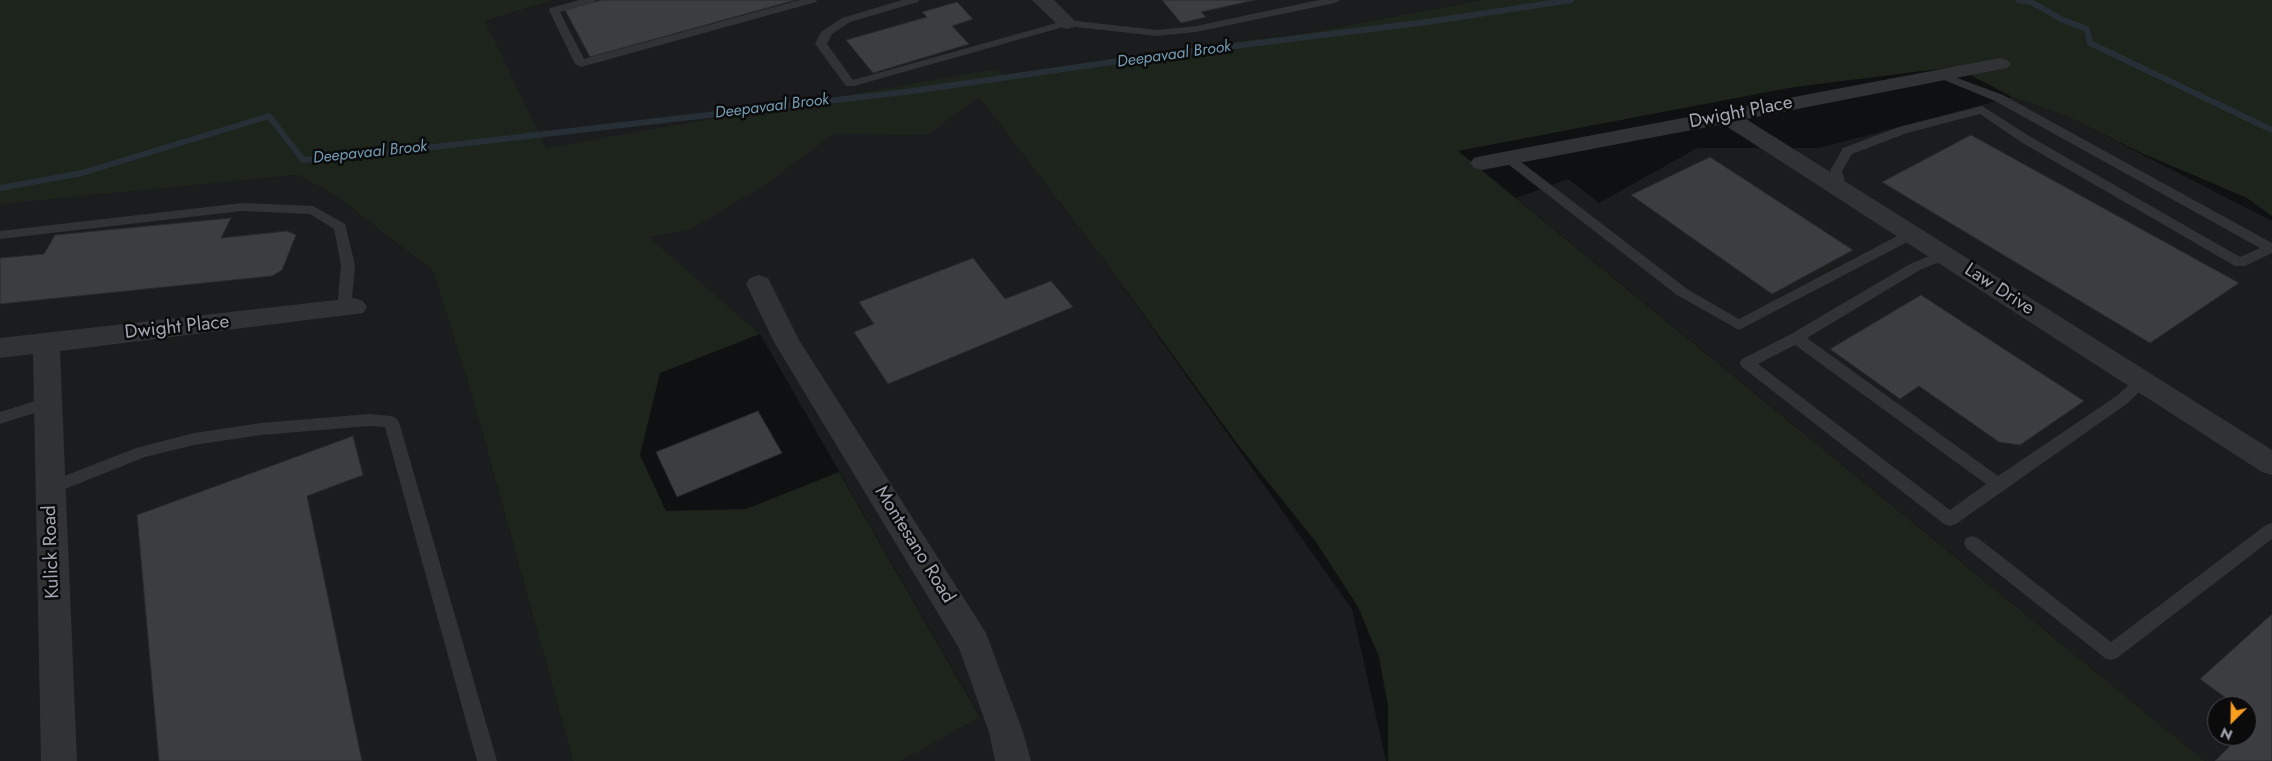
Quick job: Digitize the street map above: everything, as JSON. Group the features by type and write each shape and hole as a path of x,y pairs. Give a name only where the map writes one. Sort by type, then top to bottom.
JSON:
{"street":[{"path":"1042,0 1067,23"},
{"name":"Dwight Place","path":"1482,163 2000,64"},
{"name":"Law Drive","path":"1726,116 2272,464"},
{"name":"Montesano Road","path":"760,284 787,342 974,643 1006,732 1013,761"},
{"name":"Dwight Place","path":"0,348 349,308"},
{"name":"Kulick Road","path":"46,343 59,761"}],"lane":[{"path":"591,0 554,10 581,64 812,0"},
{"path":"914,0 846,20 826,32 821,44 850,84 1067,23 1157,33 1196,29 1335,0"},
{"path":"1841,190 1836,171 1847,152 1903,130 1982,110 2025,139 2240,263 2271,248 1999,98 1969,84 1941,75"},
{"path":"1508,158 1682,292 1739,325 1910,235"},
{"path":"0,234 242,208 313,210 340,227 348,265 349,308"},
{"path":"1944,255 1914,267 1796,338 1747,362 1950,519 2123,399 2142,382"},
{"path":"1796,338 1998,484"},
{"path":"0,418 48,404"},
{"path":"50,489 142,452 194,439 271,428 369,420 391,422 488,761"},
{"path":"1972,543 2111,652 2272,530"}],"shaded area":[{"path":"0,0 494,41 485,21 554,0 1481,0 1307,33 1176,49 1004,75 979,97 1104,260 1352,609 1386,761 901,761 980,716 760,334 546,148 154,188 297,175 336,196 433,271 472,396 573,761 0,761"},
{"path":"0,0 554,0 485,21 546,148 997,69 1004,75 1176,49 1307,33 1481,0 2272,0 2272,216 2247,198 2139,152 2069,117 2012,97 1955,67 1794,87 1458,151 2205,761 1388,761 1388,706 1379,657 1358,607 1316,542 1238,445 1104,260 979,97 927,135 833,134 766,184 691,229 649,237 760,334 660,373 640,455 666,511 746,509 839,472 980,717 901,761 573,761 472,396 433,271 336,196 297,175 0,204"},
{"path":"2012,97 2069,117 2272,221 2272,761 2205,761 1516,198 1568,179 1599,203 1697,148 1819,148"}],"building":[{"path":"602,0 796,0 590,57 565,10"},
{"path":"1162,0 1255,0 1201,12 1206,17 1181,23"},
{"path":"957,2 973,19 952,26 969,44 873,73 846,40 927,17 922,12"},
{"path":"1971,135 2239,283 2150,343 1882,182"},
{"path":"1710,157 1853,250 1772,294 1631,195"},
{"path":"231,218 221,238 287,231 296,235 282,270 272,276 0,304 0,258 44,254 55,235"},
{"path":"973,258 1005,299 1051,281 1073,307 888,384 854,332 874,324 859,302"},
{"path":"1921,295 2084,401 2020,445 1999,442 1919,386 1900,399 1830,349"},
{"path":"758,411 782,453 677,497 656,452"},
{"path":"353,436 363,475 307,496 362,761 159,761 137,515"},
{"path":"2272,614 2272,761 2215,761 2230,746 2257,746 2257,696 2223,696 2200,679"}],"waterway":[{"name":"Deepavaal Brook","path":"0,188 82,173 269,116 303,160 357,156 913,91 1146,57 1427,22 1571,0"},
{"path":"2018,0 2031,2 2061,19 2087,29 2090,43 2272,130"}]}
